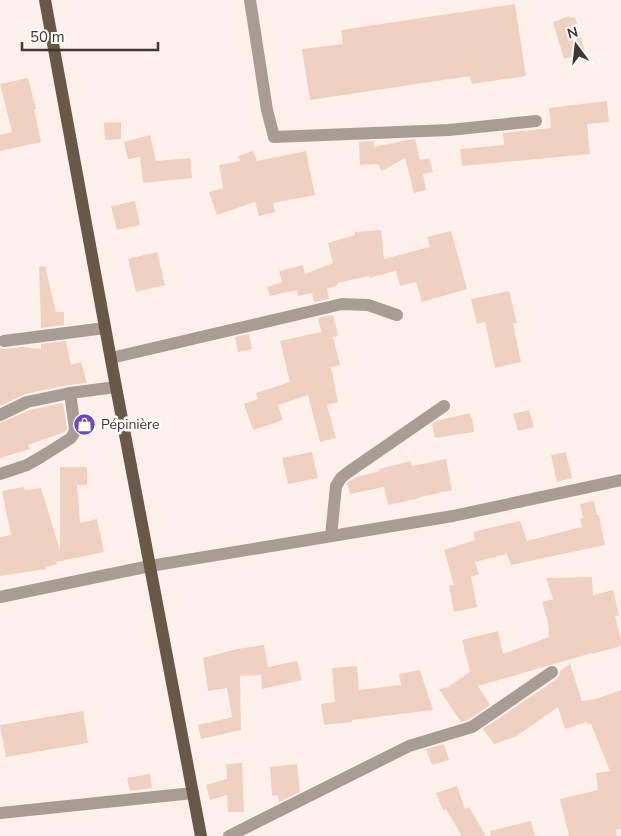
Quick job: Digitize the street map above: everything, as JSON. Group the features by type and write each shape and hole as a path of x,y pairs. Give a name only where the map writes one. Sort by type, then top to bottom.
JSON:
{"main road":[{"path":"45,0 201,836"}],"street":[{"path":"250,0 267,110 274,137 449,130 536,121"},
{"path":"111,358 342,304 368,305 397,315"},
{"path":"4,341 105,328"},
{"path":"0,416 26,402 70,393 116,387"},
{"path":"0,474 27,465 71,438 75,429 70,393"},
{"path":"330,536 336,486 341,478 444,406"},
{"path":"0,597 150,566 452,516 621,480"},
{"path":"229,836 409,746 472,727 552,672"},
{"path":"0,813 193,794"}],"building":[{"path":"515,4 526,76 472,84 470,76 310,100 302,49 343,44 341,30"},
{"path":"569,16 570,18 575,17 585,52 564,59 553,22"},
{"path":"28,78 36,109 34,109 41,142 0,151 0,135 12,132 0,84"},
{"path":"607,101 609,122 587,124 590,154 462,166 460,149 504,145 503,133 551,128 549,108"},
{"path":"121,122 121,139 105,140 104,123"},
{"path":"150,135 156,161 190,158 192,178 143,183 140,157 128,159 124,142"},
{"path":"415,139 420,160 429,158 433,172 423,174 426,190 414,193 405,158 382,171 378,164 360,165 359,142 374,141 374,147"},
{"path":"253,151 257,161 306,151 315,195 273,203 275,212 259,216 255,202 217,215 209,192 223,188 219,165 240,161 238,156"},
{"path":"135,201 140,225 117,230 111,206"},
{"path":"381,230 384,259 430,247 427,237 451,231 467,289 422,302 416,282 400,286 396,271 337,283 338,285 327,289 329,299 314,302 312,293 298,296 297,290 270,296 267,287 282,282 279,271 303,265 305,274 333,263 328,243 355,235 355,232"},
{"path":"157,252 165,285 136,292 128,259"},
{"path":"45,266 56,312 64,312 64,325 41,328 39,267"},
{"path":"509,291 517,323 513,324 521,362 495,368 485,322 477,324 471,299"},
{"path":"333,315 338,336 333,337 340,365 331,367 338,402 327,405 336,438 320,442 308,395 278,405 283,420 253,430 244,404 258,399 256,393 290,382 280,341 321,332 318,318"},
{"path":"249,334 252,349 238,352 235,337"},
{"path":"66,341 71,365 81,362 87,383 25,394 0,406 0,348 22,347 41,349 41,344"},
{"path":"63,403 67,429 65,432 28,445 30,449 0,458 0,423 30,410"},
{"path":"529,410 534,427 518,431 513,414"},
{"path":"470,413 474,432 435,438 432,424 436,421"},
{"path":"312,452 318,478 288,484 282,458"},
{"path":"566,452 572,478 557,482 551,455"},
{"path":"446,459 452,490 388,505 384,487 350,494 347,483 356,477 411,461 412,466"},
{"path":"60,467 87,467 87,485 77,485 80,523 97,519 104,552 56,562 57,564 46,567 46,569 0,576 0,537 11,535 2,491 24,487 25,490 41,488 60,550"},
{"path":"594,501 605,545 511,565 507,554 475,562 479,574 471,577 477,607 454,612 449,586 454,585 444,550 475,540 473,532 520,521 527,541 582,527 580,519 583,518 580,504"},
{"path":"592,577 593,595 613,590 619,615 615,616 621,646 478,686 490,705 468,720 461,722 439,689 448,687 470,672 462,640 498,631 503,654 549,637 548,622 542,602 553,599 546,578"},
{"path":"264,645 268,667 297,661 302,680 262,689 261,675 240,676 241,730 201,739 198,725 233,717 227,688 208,691 203,658 237,649"},
{"path":"570,664 582,701 596,699 621,690 621,829 616,830 617,836 569,836 560,799 598,790 596,773 610,771 591,724 588,725 587,722 565,729 558,707 515,737 494,744 483,729 557,679 560,671"},
{"path":"357,666 359,690 401,685 399,674 420,670 433,710 324,725 321,704 335,702 332,668"},
{"path":"83,711 88,743 6,757 0,725"},
{"path":"444,744 449,760 432,765 426,749"},
{"path":"242,763 244,812 228,812 227,795 210,800 206,785 227,779 226,764"},
{"path":"297,764 300,792 279,802 277,795 272,796 270,767"},
{"path":"150,774 152,788 130,791 127,778"},
{"path":"457,786 465,809 469,807 486,836 462,836 446,809 443,810 436,793"},
{"path":"531,821 535,836 491,836 490,831"}],"place":[{"name":"Pépinière","path":"85,424"}]}
